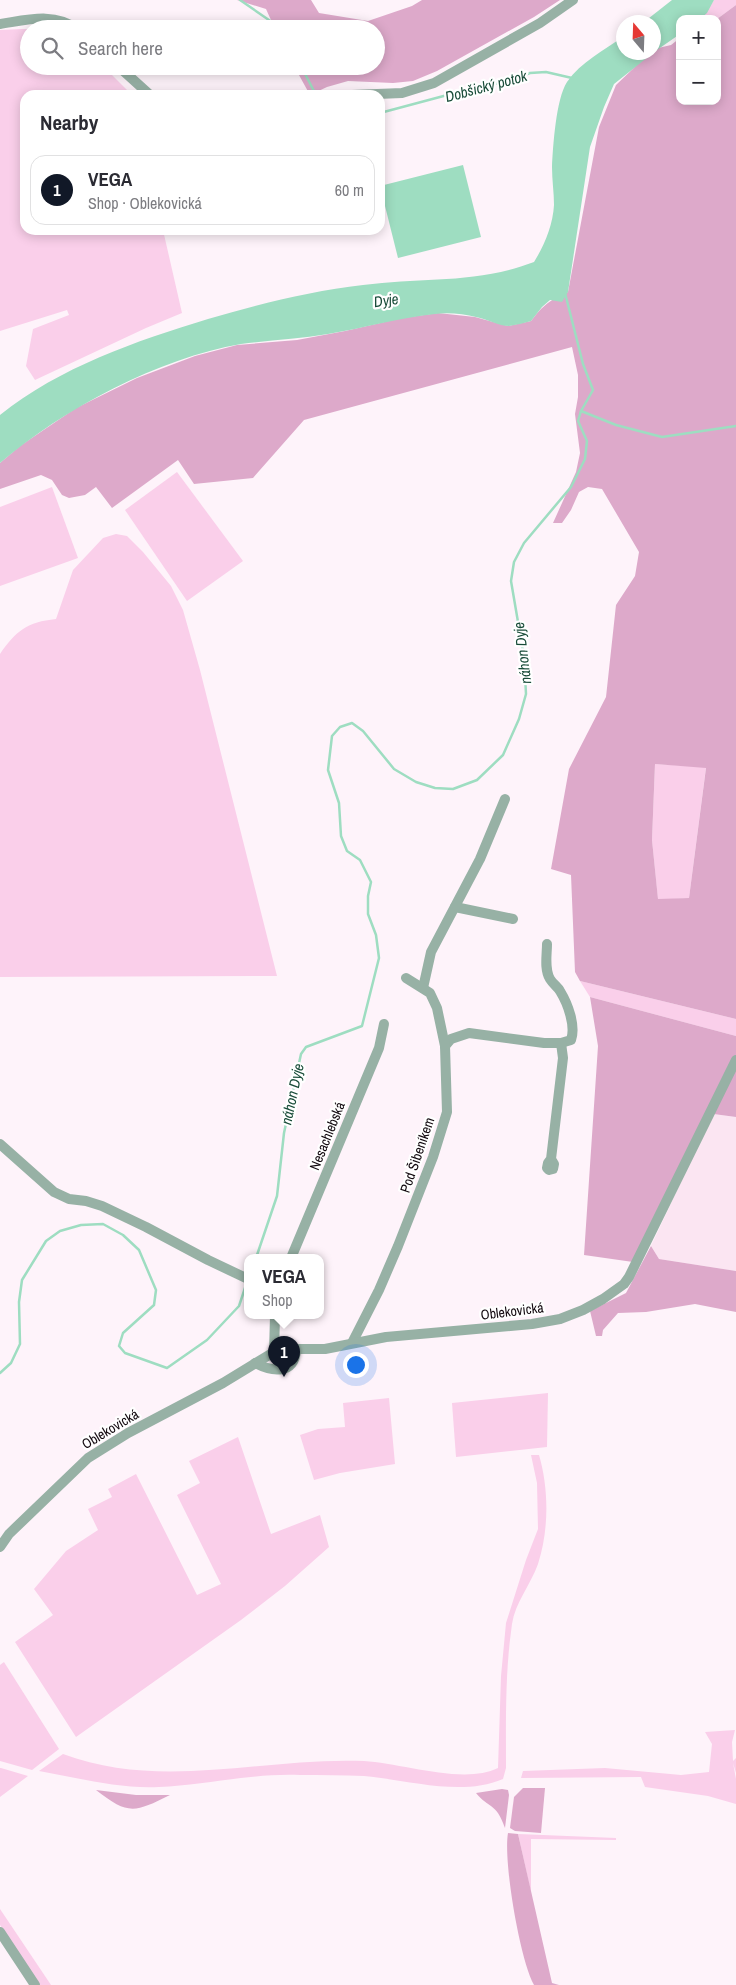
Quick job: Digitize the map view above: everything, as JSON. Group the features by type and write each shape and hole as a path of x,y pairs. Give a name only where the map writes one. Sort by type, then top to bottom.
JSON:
{"street":[{"path":"385,94 402,93 434,83 540,23 573,0"},
{"path":"26,20 45,17 59,20"},
{"path":"0,24 20,21"},
{"path":"128,75 144,90"},
{"path":"422,988 431,952 480,859 505,800"},
{"path":"455,907 513,919"},
{"path":"445,1046 451,1039 469,1033 544,1043 561,1043 571,1040 574,1033 570,1017 560,991 549,979 546,967 547,944"},
{"name":"Pod Šibeníkem","path":"352,1343 379,1290 398,1246 447,1112 445,1046 437,1008 430,993 406,978"},
{"name":"Nesachlebská","path":"294,1254 379,1048 384,1024"},
{"path":"551,1159 562,1058 561,1043"},
{"name":"Oblekovická","path":"0,1546 8,1534 88,1458 128,1432 223,1384 274,1352 284,1349 325,1349 386,1337 532,1324 560,1318 583,1310 604,1299 624,1284 658,1220 736,1060"},
{"path":"0,1144 61,1197 102,1206 244,1277"},
{"path":"274,1352 275,1319"},
{"path":"256,1363 273,1370 284,1368 291,1365 295,1359 296,1350"},
{"path":"0,1932 35,1985"}],"shaded area":[{"path":"237,0 311,0 319,13 362,20 271,20 266,9"},
{"path":"422,0 560,0 534,17 437,71 413,81 393,83 348,81 321,90 307,90 299,75 385,75 385,20 371,20 412,6"},
{"path":"714,0 736,0 736,5 721,16 705,15"},
{"path":"736,5 736,1019 580,981 575,972 571,875 551,869 569,769 606,697 616,605 635,576 639,552 602,489 588,487 579,492 571,510 562,523 553,523 576,472 580,453 575,414 578,397 578,375 572,347 304,420 253,478 194,484 178,460 112,508 96,487 85,495 69,498 62,495 52,480 41,475 0,489 0,463 20,446 76,408 137,378 195,356 237,345 297,340 402,318 438,313 475,317 508,326 531,321 547,304 568,292 599,127 616,85 642,60 661,60 661,47 671,45 676,41 676,105 721,105 721,16","holes":["655,764 706,768 689,898 658,899 652,840"]},
{"path":"20,29 20,75 112,75 127,90 20,90 20,235 164,235 182,313 35,380 26,366 33,329 69,315 67,310 0,331 0,30"},
{"path":"177,472 243,561 187,601 125,510"},
{"path":"52,487 78,558 0,586 0,507"},
{"path":"116,534 127,536 143,552 171,586 183,610 200,670 277,976 0,977 0,654 11,639 23,629 37,622 56,619 73,570 103,538"},
{"path":"655,764 706,767 689,898 658,900 652,840"},
{"path":"580,981 736,1019 736,1036 590,997"},
{"path":"590,997 736,1036 736,1117 706,1113 633,1262 584,1255 598,1046"},
{"path":"713,1114 736,1117 736,1271 659,1259 651,1246"},
{"path":"651,1246 659,1259 736,1271 736,1312 695,1304 646,1312 618,1313 603,1330 602,1336 596,1336 590,1311 626,1293"},
{"path":"548,1393 547,1447 456,1457 452,1403"},
{"path":"389,1398 395,1464 340,1473 314,1480 300,1435 318,1429 345,1427 343,1403"},
{"path":"238,1437 271,1534 320,1515 329,1547 285,1586 241,1620 76,1737 15,1642 53,1615 34,1589 66,1551 98,1530 88,1509 112,1497 108,1489 136,1474 197,1595 221,1584 177,1495 200,1483 189,1461"},
{"path":"531,1455 539,1455 542,1468 546,1495 546,1524 538,1564 516,1609 512,1624 507,1678 506,1768 503,1779 470,1787 452,1787 364,1776 282,1775 247,1777 177,1786 144,1787 99,1782 39,1771 63,1754 100,1765 137,1770 212,1770 326,1761 364,1761 451,1774 484,1773 498,1768 501,1676 506,1623 538,1529 537,1483"},
{"path":"4,1662 59,1749 32,1770 0,1761 0,1665"},
{"path":"735,1730 732,1742 733,1761 736,1758 736,1773 733,1763 736,1779 736,1804 708,1796 645,1787 641,1777 521,1778 523,1771 605,1768 681,1775 709,1772 712,1744 705,1732"},
{"path":"1,1768 28,1776 0,1797"},
{"path":"523,1788 545,1788 541,1833 515,1831 510,1828 514,1797"},
{"path":"502,1789 508,1790 509,1795 505,1828 495,1810 476,1793"},
{"path":"96,1790 136,1795 170,1795 148,1805 132,1809 116,1804"},
{"path":"508,1833 518,1834 552,1983 559,1985 534,1985 523,1955 510,1887 507,1847"},
{"path":"518,1834 616,1838 616,1840 531,1839 531,1892"},
{"path":"0,1909 51,1985 40,1985 0,1925"}],"water":[{"path":"672,0 714,0 705,15 676,15 676,37 661,47 661,15 653,15"},
{"name":"Dyje","path":"616,42 616,60 644,60 614,84 590,147 568,292 562,302 550,300 531,321 509,326 466,315 440,313 328,334 241,344 210,351 178,361 113,388 53,424 0,463 0,415 23,398 73,369 126,346 208,319 305,294 385,283 470,277 491,274 534,262 552,220 554,200 553,147 560,100 567,82 579,68"},
{"path":"463,165 481,237 398,258 385,206 385,185"}],"waterway":[{"name":"Dobšický potok","path":"240,0 269,20"},
{"name":"Dobšický potok","path":"385,112 481,86 507,82 530,73 546,72 572,78"},
{"name":"Dobšický potok","path":"306,75 313,90"},
{"name":"náhon Dyje","path":"257,1254 277,1196 284,1133 301,1054 306,1047 362,1026 379,958 376,935 368,914 368,896 371,882 360,860 347,851 341,836 339,803 328,770 332,736 340,727 352,723 363,731 394,769 416,782 435,788 453,789 477,780 503,755 519,719 526,694 524,657 511,581 514,562 524,543 571,487 585,459 587,441 578,421 581,411 593,390 583,364 565,293"},
{"path":"581,411 616,425 662,437 736,426"},
{"name":"náhon Dyje","path":"0,1373 11,1363 20,1344 19,1302 22,1280 46,1241 60,1231 81,1225 103,1224 123,1235 139,1250 156,1290 154,1305 123,1333 119,1346 125,1353 167,1368 207,1340 239,1306 244,1291"}],"place":[{"name":"VEGA","path":"284,1377"}]}
